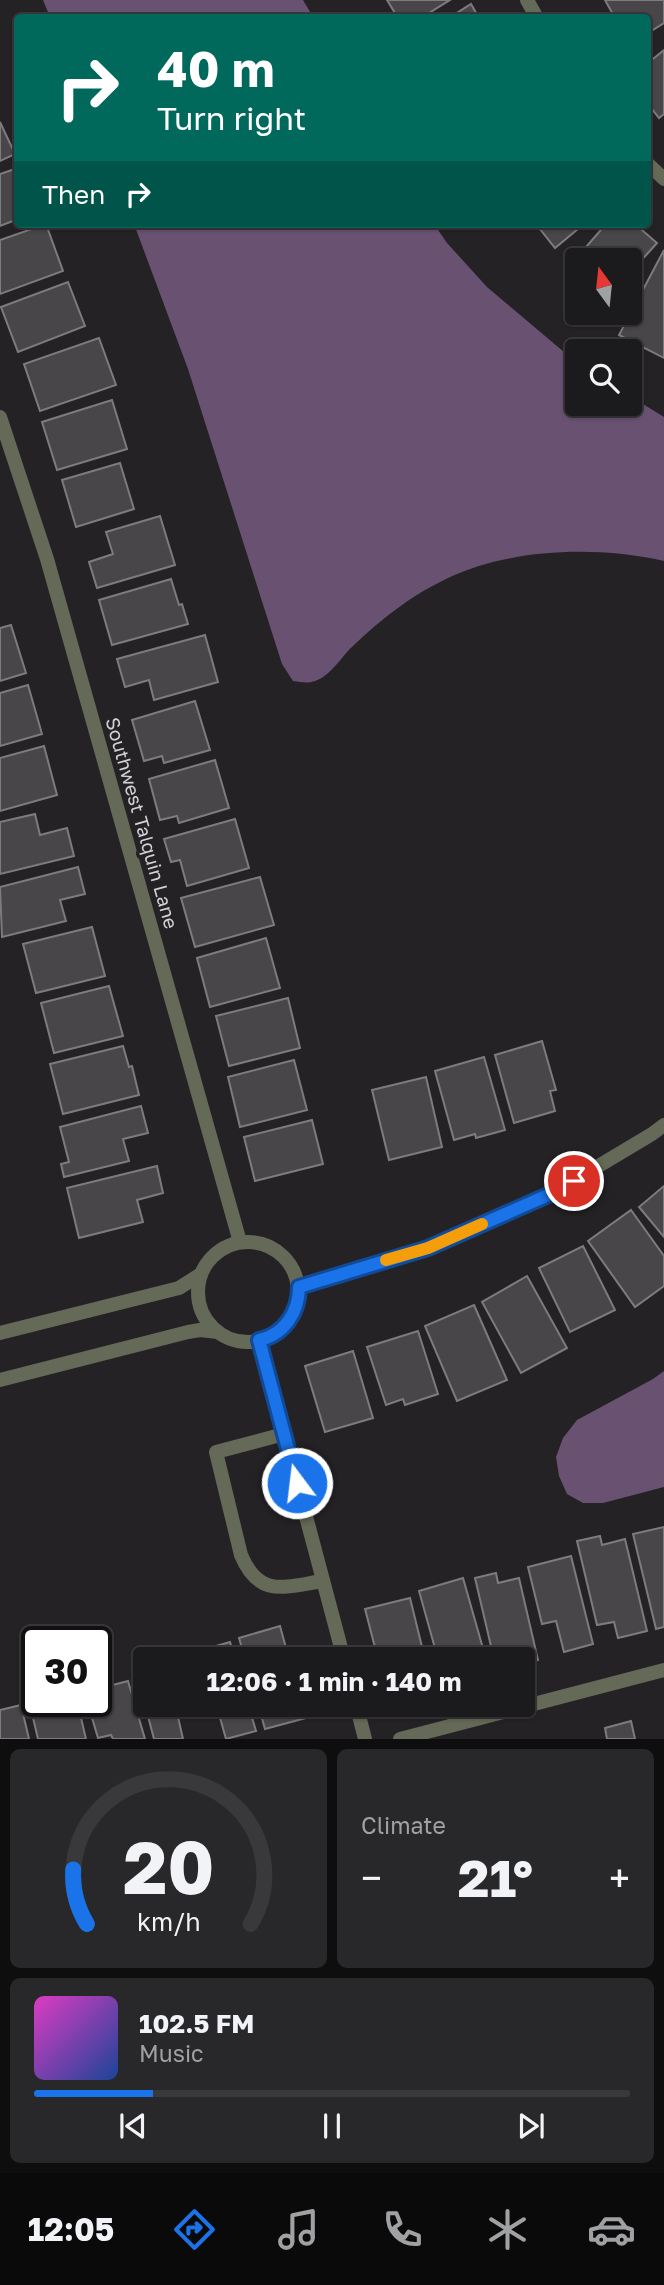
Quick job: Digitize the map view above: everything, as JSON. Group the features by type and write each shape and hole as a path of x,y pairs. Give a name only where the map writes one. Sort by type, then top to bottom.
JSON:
{"street":[{"path":"651,167 664,179"},
{"name":"Southwest Talquin Lane","path":"0,417 47,559 240,1242"},
{"path":"299,1287 428,1248 555,1192 664,1125"},
{"path":"240,1242 258,1242 275,1248 284,1255 294,1270 299,1287 294,1313 284,1327 268,1338 251,1342 234,1340 209,1324 200,1308 197,1291 201,1274 210,1259 223,1248 240,1242"},
{"path":"0,1334 179,1288 201,1274"},
{"path":"0,1380 188,1332 218,1332"},
{"path":"259,1340 341,1647"},
{"path":"284,1434 216,1452 241,1555 256,1580 269,1586 323,1581"},
{"path":"400,1739 664,1670"},
{"path":"359,1717 365,1739"}],"shaded area":[{"path":"43,0 303,0 311,14 49,14"},
{"path":"135,228 437,228 487,287 565,353 565,416 642,416 642,403 664,417 664,561 611,553 555,553 527,555 473,568 448,578 398,608 316,681 293,681 282,664 188,369"},
{"path":"664,1371 664,1487 603,1503 583,1503 567,1494 559,1476 556,1457 563,1438 577,1420"}],"building":[{"path":"387,0 450,0 427,14 396,14"},
{"path":"605,0 664,0 664,23 651,31 651,14 613,14"},
{"path":"471,4 477,14 455,14"},
{"path":"664,50 664,114 659,118 651,108 651,61"},
{"path":"0,122 14,154 0,161"},
{"path":"14,169 14,221 0,226 0,174"},
{"path":"34,228 47,228 63,271 0,294 0,240"},
{"path":"539,228 579,228 555,248"},
{"path":"603,228 640,228 657,243 642,260 642,248 585,248"},
{"path":"664,250 664,358 642,347 642,339 627,339 619,335 624,326 642,326 642,292"},
{"path":"68,282 85,326 18,352 1,307"},
{"path":"99,338 116,385 40,411 24,364"},
{"path":"112,400 127,449 57,470 42,422"},
{"path":"120,463 134,509 76,527 62,480"},
{"path":"160,516 175,565 97,588 89,562 113,554 106,532"},
{"path":"171,579 188,624 112,645 99,600"},
{"path":"11,625 26,673 0,681 0,628"},
{"path":"205,635 218,682 154,700 149,680 125,687 117,659"},
{"path":"28,685 42,734 0,746 0,693"},
{"path":"195,701 210,750 164,763 162,756 144,761 132,720"},
{"path":"44,746 57,795 0,811 0,758"},
{"path":"215,760 229,808 179,823 177,816 160,820 149,779"},
{"path":"35,814 40,835 67,828 74,856 0,874 0,822"},
{"path":"235,819 249,868 187,886 180,860 171,862 164,839"},
{"path":"78,867 85,894 60,900 66,921 2,937 0,887"},
{"path":"260,877 274,925 195,947 181,898"},
{"path":"92,927 105,976 36,993 23,944"},
{"path":"266,938 280,988 210,1007 197,958"},
{"path":"109,986 123,1036 54,1053 41,1003"},
{"path":"288,998 300,1048 229,1066 216,1016"},
{"path":"542,1041 556,1090 550,1091 555,1111 514,1123 495,1055"},
{"path":"123,1046 129,1067 132,1066 139,1095 63,1114 50,1064"},
{"path":"484,1057 505,1130 476,1138 475,1134 454,1140 435,1071"},
{"path":"294,1060 307,1110 240,1127 228,1077"},
{"path":"426,1077 442,1147 389,1160 372,1090"},
{"path":"141,1106 148,1133 123,1139 129,1161 64,1177 61,1164 69,1162 60,1127"},
{"path":"312,1120 323,1164 255,1181 244,1137"},
{"path":"157,1166 163,1193 137,1200 143,1222 79,1238 67,1188"},
{"path":"664,1186 664,1237 639,1207"},
{"path":"631,1210 664,1256 664,1286 635,1307 588,1241"},
{"path":"583,1246 615,1310 570,1332 539,1268"},
{"path":"527,1276 567,1348 521,1373 482,1302"},
{"path":"474,1305 507,1380 457,1401 425,1326"},
{"path":"418,1331 438,1394 405,1405 403,1399 386,1405 367,1347"},
{"path":"353,1351 373,1418 325,1432 305,1366"},
{"path":"664,1527 664,1627 656,1629 633,1534"},
{"path":"600,1536 602,1545 625,1539 647,1631 618,1638 614,1622 597,1625 577,1541"},
{"path":"571,1556 593,1644 564,1652 556,1621 542,1624 528,1567"},
{"path":"496,1573 498,1583 519,1578 535,1647 491,1647 475,1578"},
{"path":"463,1578 483,1647 435,1647 419,1591"},
{"path":"410,1598 422,1647 375,1647 365,1609"},
{"path":"280,1626 286,1647 242,1647 239,1638"},
{"path":"230,1642 231,1647 212,1647"},
{"path":"128,1681 133,1698 133,1717 139,1717 145,1739 113,1739 111,1735 98,1738 92,1717 112,1717 112,1685"},
{"path":"21,1705 21,1717 24,1717 29,1739 0,1739 0,1710"},
{"path":"33,1717 81,1717 86,1739 38,1739"},
{"path":"148,1717 178,1717 183,1739 154,1739"},
{"path":"220,1717 252,1717 256,1731 226,1739"},
{"path":"262,1717 306,1718 265,1729"},
{"path":"631,1721 635,1739 607,1739 605,1728"}],"slow traffic":[{"path":"386,1260 428,1248 482,1224"}],"route":[{"path":"297,1483 259,1340 268,1338 284,1327 294,1313 299,1287 428,1248 574,1181"}]}
